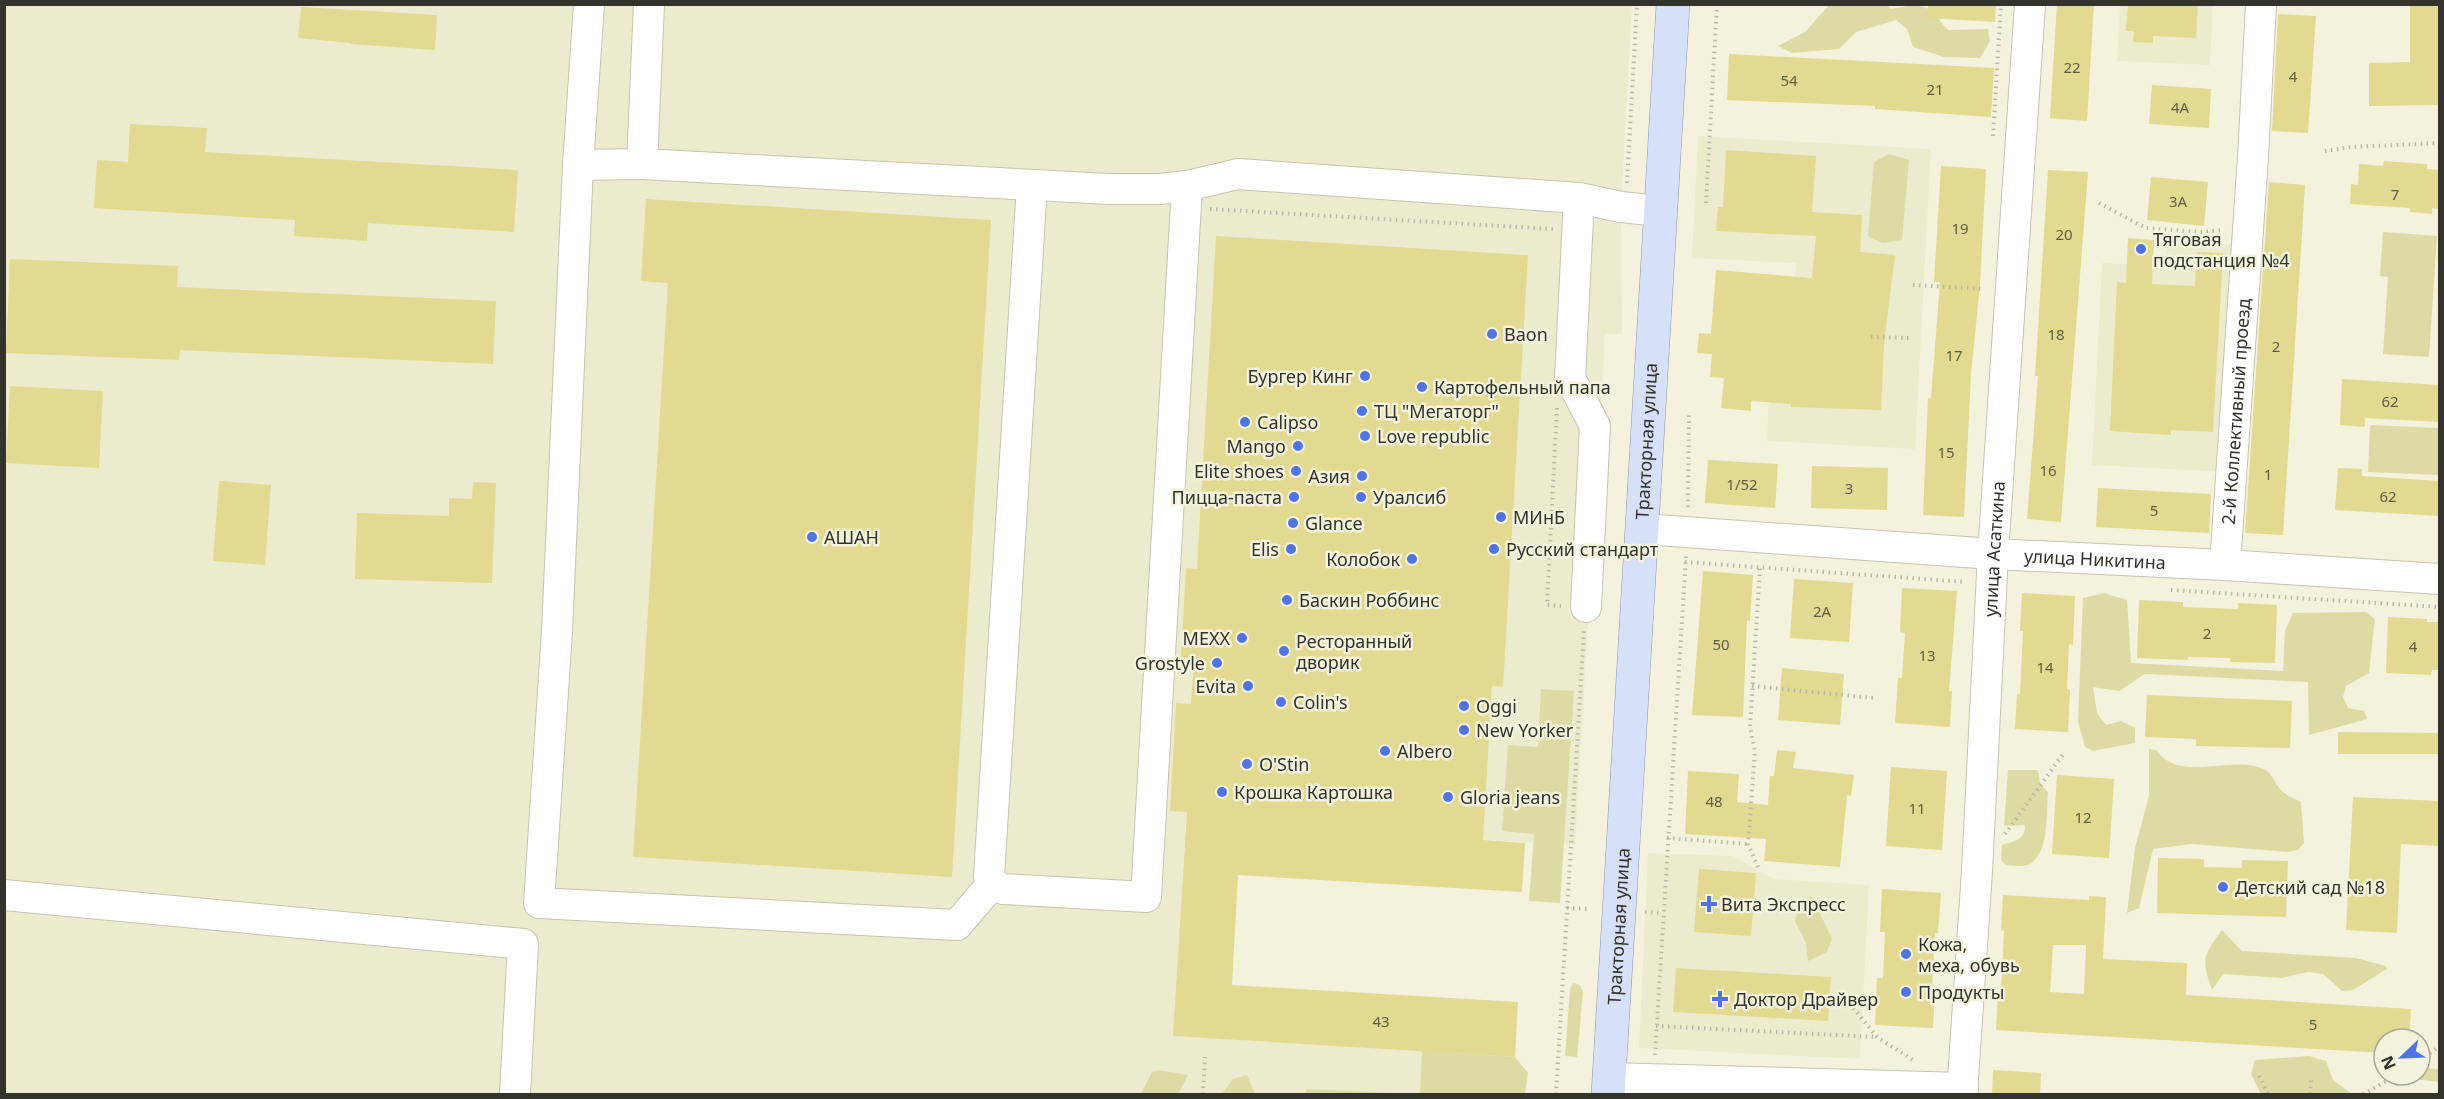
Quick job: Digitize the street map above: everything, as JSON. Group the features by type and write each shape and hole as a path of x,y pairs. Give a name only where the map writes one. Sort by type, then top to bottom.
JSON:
{"main road":[{"name":"Тракторная улица","path":"1608,1087 1673,4"}],"street":[{"path":"589,4 578,165 557,631 539,903 957,925 992,884"},
{"path":"642,164 648,4"},
{"name":"улица Асаткина","path":"1962,1091 1977,871 1993,554 2030,4"},
{"name":"2-й Коллективный проезд","path":"2225,565 2261,4"},
{"path":"578,165 642,164 1032,185 1160,189 1195,198 1238,174 1579,198 1659,211"},
{"path":"1032,185 989,867 992,884 1003,889 1146,897 1195,198"},
{"path":"1579,198 1570,378 1595,426 1586,608"},
{"name":"улица Никитина","path":"1643,529 1993,554 2225,565 2439,579"},
{"path":"4,895 523,944 515,1095"},
{"path":"1608,1087 1653,1080 1962,1091"}],"path":[{"path":"1626,207 1637,4"},
{"path":"1706,203 1717,4"},
{"path":"2325,151 2351,147 2439,143"},
{"path":"1195,198 1358,218 1554,230"},
{"path":"2099,203 2146,228 2200,232 2248,227"},
{"path":"1358,218 1359,206"},
{"path":"1912,285 1984,289"},
{"path":"1871,337 1910,338"},
{"path":"1556,1095 1586,608 1547,605 1557,406"},
{"path":"1653,1080 1688,532 1689,413"},
{"path":"1685,562 1967,583"},
{"path":"1758,867 1748,844 1755,751 1750,727 1760,568"},
{"path":"2167,590 2439,607"},
{"path":"1752,686 1873,698"},
{"path":"2002,838 2064,753"},
{"path":"1667,838 1748,844"},
{"path":"1567,908 1590,909"},
{"path":"1641,912 1662,913"},
{"path":"1842,994 1877,1037 1921,1066"},
{"path":"1656,1026 1877,1037"},
{"path":"1203,1095 1205,1057"},
{"path":"2259,1076 2268,1095"},
{"path":"2310,1095 2311,1080"},
{"path":"2363,1095 2377,1087"}],"shaded area":[{"path":"1830,4 1887,5 1891,9 1924,7 1948,30 1988,29 1990,41 1980,58 1944,57 1913,47 1907,29 1896,20 1856,32 1839,49 1792,53 1778,46 1805,32"},
{"path":"5,5 1632,5 1621,207 1622,334 1605,334 1575,845 1186,822 1174,1036 1422,1051 1421,1094 1306,1089 1306,1094 5,1094"},
{"path":"2120,5 2213,5 2210,65 2117,61"},
{"path":"1698,136 1931,149 1915,449 1767,441 1771,348 1791,349 1796,263 1692,258"},
{"path":"1889,154 1909,160 1902,240 1882,243 1868,236 1874,162"},
{"path":"2383,232 2437,236 2429,357 2383,354 2388,277 2380,276"},
{"path":"2167,241 2238,245 2226,472 2092,465 2102,263 2165,266"},
{"path":"2370,425 2439,428 2439,475 2368,472"},
{"path":"2104,593 2127,600 2131,663 2283,671 2285,631 2293,613 2366,612 2375,619 2369,673 2346,686 2343,697 2348,708 2364,711 2367,719 2309,735 2308,682 2145,674 2119,691 2093,687 2097,713 2106,725 2121,721 2135,728 2135,743 2093,751 2085,747 2078,721 2083,598"},
{"path":"1541,689 1574,691 1560,903 1529,901 1534,834 1502,831 1508,745 1538,747"},
{"path":"2149,749 2156,750 2176,765 2202,767 2242,765 2265,770 2283,792 2301,802 2304,843 2298,850 2288,852 2192,844 2153,849 2139,908 2127,913 2135,848 2149,796"},
{"path":"2008,770 2038,770 2040,783 2048,792 2044,841 2036,858 2024,866 2006,865 2001,860 2002,845 2018,840 2025,830 2025,825 2004,826"},
{"path":"1648,853 1733,856 1774,879 1869,885 1860,1059 1639,1048"},
{"path":"1812,896 1832,939 1827,952 1808,961 1806,943 1795,921 1800,900"},
{"path":"2222,930 2242,951 2356,958 2386,966 2387,969 2353,990 2342,991 2323,974 2308,972 2282,978 2223,974 2212,990 2206,971 2206,958"},
{"path":"1573,983 1580,985 1583,992 1577,1057 1565,1056 1570,989"},
{"path":"1422,1051 1515,1057 1528,1073 1525,1094 1420,1094"},
{"path":"2309,1056 2326,1061 2333,1080 2352,1094 2261,1094 2251,1074 2255,1060"},
{"path":"2432,1069 2439,1069 2439,1082 2432,1081"},
{"path":"1159,1070 1188,1075 1178,1094 1141,1094 1152,1072"},
{"path":"1247,1075 1255,1094 1222,1094 1233,1079"},
{"path":"1306,1089 1420,1094 1306,1094"}],"building":[{"path":"1928,4 1996,4 1995,22 1927,18"},
{"path":"2057,4 2094,4 2087,121 2050,118"},
{"path":"2128,4 2198,4 2196,38 2153,36 2153,43 2133,42 2134,31 2126,31"},
{"path":"2410,4 2439,4 2439,105 2369,106 2369,63 2410,62"},
{"path":"301,7 437,15 435,50 298,38"},
{"path":"2278,14 2316,16 2308,133 2272,131"},
{"path":"1729,54 1994,68 1991,117 1875,109 1875,106 1727,100"},
{"path":"2152,85 2211,89 2209,128 2149,124"},
{"path":"130,124 207,128 205,152 518,170 514,232 368,223 367,241 294,236 295,220 94,208 97,160 128,162"},
{"path":"1726,150 1816,156 1812,212 1862,215 1860,252 1895,255 1884,344 1881,410 1791,407 1791,404 1751,401 1751,411 1721,408 1724,378 1710,377 1712,354 1697,353 1699,333 1711,334 1716,270 1812,278 1816,236 1716,231 1718,207 1723,207"},
{"path":"2384,161 2427,164 2427,169 2439,170 2439,209 2432,208 2432,214 2410,212 2410,208 2350,204 2351,184 2358,185 2359,164 2383,166"},
{"path":"1941,166 1986,169 1980,285 1971,374 1964,517 1923,515 1928,398 1931,398 1940,282 1934,282"},
{"path":"2048,170 2088,172 2061,522 2027,519 2038,376 2035,376"},
{"path":"2151,177 2208,182 2204,226 2147,220"},
{"path":"2269,182 2305,185 2283,535 2245,533"},
{"name":"АШАН","path":"646,199 991,220 952,877 633,857 668,283 641,281"},
{"name":"ТЦ \"Мегаторг\"","path":"1216,236 1528,255 1503,687 1492,686 1483,840 1525,843 1522,892 1238,875 1232,985 1518,1002 1515,1057 1173,1036 1187,812 1170,811 1176,703 1191,704 1194,659 1181,658 1186,568 1197,569"},
{"path":"2128,238 2154,240 2152,284 2195,286 2197,252 2223,253 2213,432 2171,430 2171,435 2110,431 2117,282 2126,283"},
{"path":"10,259 178,266 177,287 496,301 493,364 180,350 179,360 6,353"},
{"path":"2342,379 2439,385 2439,422 2365,418 2365,427 2340,425"},
{"path":"10,386 103,391 99,468 6,463"},
{"path":"1708,460 1778,464 1775,508 1705,503"},
{"path":"1812,466 1888,468 1887,510 1811,508"},
{"path":"2338,468 2362,469 2362,476 2439,481 2439,516 2335,510"},
{"path":"219,481 271,485 265,565 213,561"},
{"path":"473,482 496,483 492,583 355,579 357,513 449,516 449,498 472,499"},
{"path":"2098,488 2211,494 2209,533 2096,527"},
{"path":"1703,571 1753,575 1750,621 1747,620 1743,717 1692,715"},
{"path":"1794,579 1853,583 1849,642 1790,638"},
{"path":"1902,588 1957,591 1949,691 1952,691 1950,727 1895,723 1898,678 1902,678 1905,633 1900,632"},
{"path":"2022,593 2075,596 2073,645 2069,644 2068,732 2015,729 2017,694 2020,694"},
{"path":"2139,600 2183,602 2183,607 2238,609 2238,603 2277,605 2275,663 2230,662 2230,658 2188,657 2188,660 2137,658"},
{"path":"2388,617 2427,619 2427,622 2439,622 2439,670 2432,670 2431,675 2386,673"},
{"path":"1782,668 1844,674 1840,725 1778,720"},
{"path":"2147,695 2292,701 2290,748 2196,746 2196,739 2145,737"},
{"path":"2338,732 2439,733 2439,754 2338,754"},
{"path":"1777,750 1796,752 1793,768 1854,775 1851,796 1847,795 1840,867 1764,861 1766,839 1685,834 1688,771 1739,774 1737,802 1768,805 1770,776 1774,776"},
{"path":"1891,767 1947,771 1942,850 1886,846"},
{"path":"2057,775 2114,779 2109,858 2052,854"},
{"path":"2353,797 2439,801 2439,846 2401,844 2397,933 2346,930"},
{"path":"2158,858 2204,859 2204,867 2242,868 2242,860 2288,861 2286,917 2157,913"},
{"path":"1699,869 1756,873 1751,936 1694,932"},
{"path":"1882,889 1941,893 1938,933 1935,933 1933,1028 1875,1025 1877,978 1883,978 1885,932 1880,932"},
{"path":"2003,895 2089,900 2089,896 2106,897 2103,959 2187,963 2186,995 2411,1009 2410,1027 2372,1027 2372,1052 1996,1030 1998,994 2001,994 2004,931 2001,930","holes":["2053,945 2086,945 2084,994 2050,992"]},
{"path":"1676,968 1831,977 1828,1021 1673,1012"},
{"path":"1993,1070 2041,1073 2040,1095 1992,1095"}],"place":[{"name":"Тяговая подстанция №4","path":"2141,249"},
{"name":"Baon","path":"1492,334"},
{"name":"Бургер Кинг","path":"1365,376"},
{"name":"Картофельный папа","path":"1422,387"},
{"name":"ТЦ \"Мегаторг\"","path":"1362,411"},
{"name":"Calipso","path":"1245,422"},
{"name":"Love republic","path":"1365,436"},
{"name":"Mango","path":"1298,446"},
{"name":"Elite shoes","path":"1296,471"},
{"name":"Азия","path":"1362,476"},
{"name":"Пицца-паста","path":"1294,497"},
{"name":"Уралсиб","path":"1361,497"},
{"name":"МИнБ","path":"1501,517"},
{"name":"Glance","path":"1293,523"},
{"name":"АШАН","path":"812,537"},
{"name":"Elis","path":"1291,549"},
{"name":"Русский стандарт","path":"1494,549"},
{"name":"Колобок","path":"1412,559"},
{"name":"Баскин Роббинс","path":"1287,600"},
{"name":"MEXX","path":"1242,638"},
{"name":"Ресторанный дворик","path":"1284,651"},
{"name":"Grostyle","path":"1217,663"},
{"name":"Evita","path":"1248,686"},
{"name":"Colin's","path":"1281,702"},
{"name":"Oggi","path":"1464,706"},
{"name":"New Yorker","path":"1464,730"},
{"name":"Albero","path":"1385,751"},
{"name":"O'Stin","path":"1247,764"},
{"name":"Крошка Картошка","path":"1222,792"},
{"name":"Gloria jeans","path":"1448,797"},
{"name":"Детский сад №18","path":"2223,887"},
{"name":"Вита Экспресс","path":"1709,904"},
{"name":"Кожа, меха, обувь","path":"1906,954"},
{"name":"Продукты","path":"1906,992"},
{"name":"Доктор Драйвер","path":"1720,999"}]}
